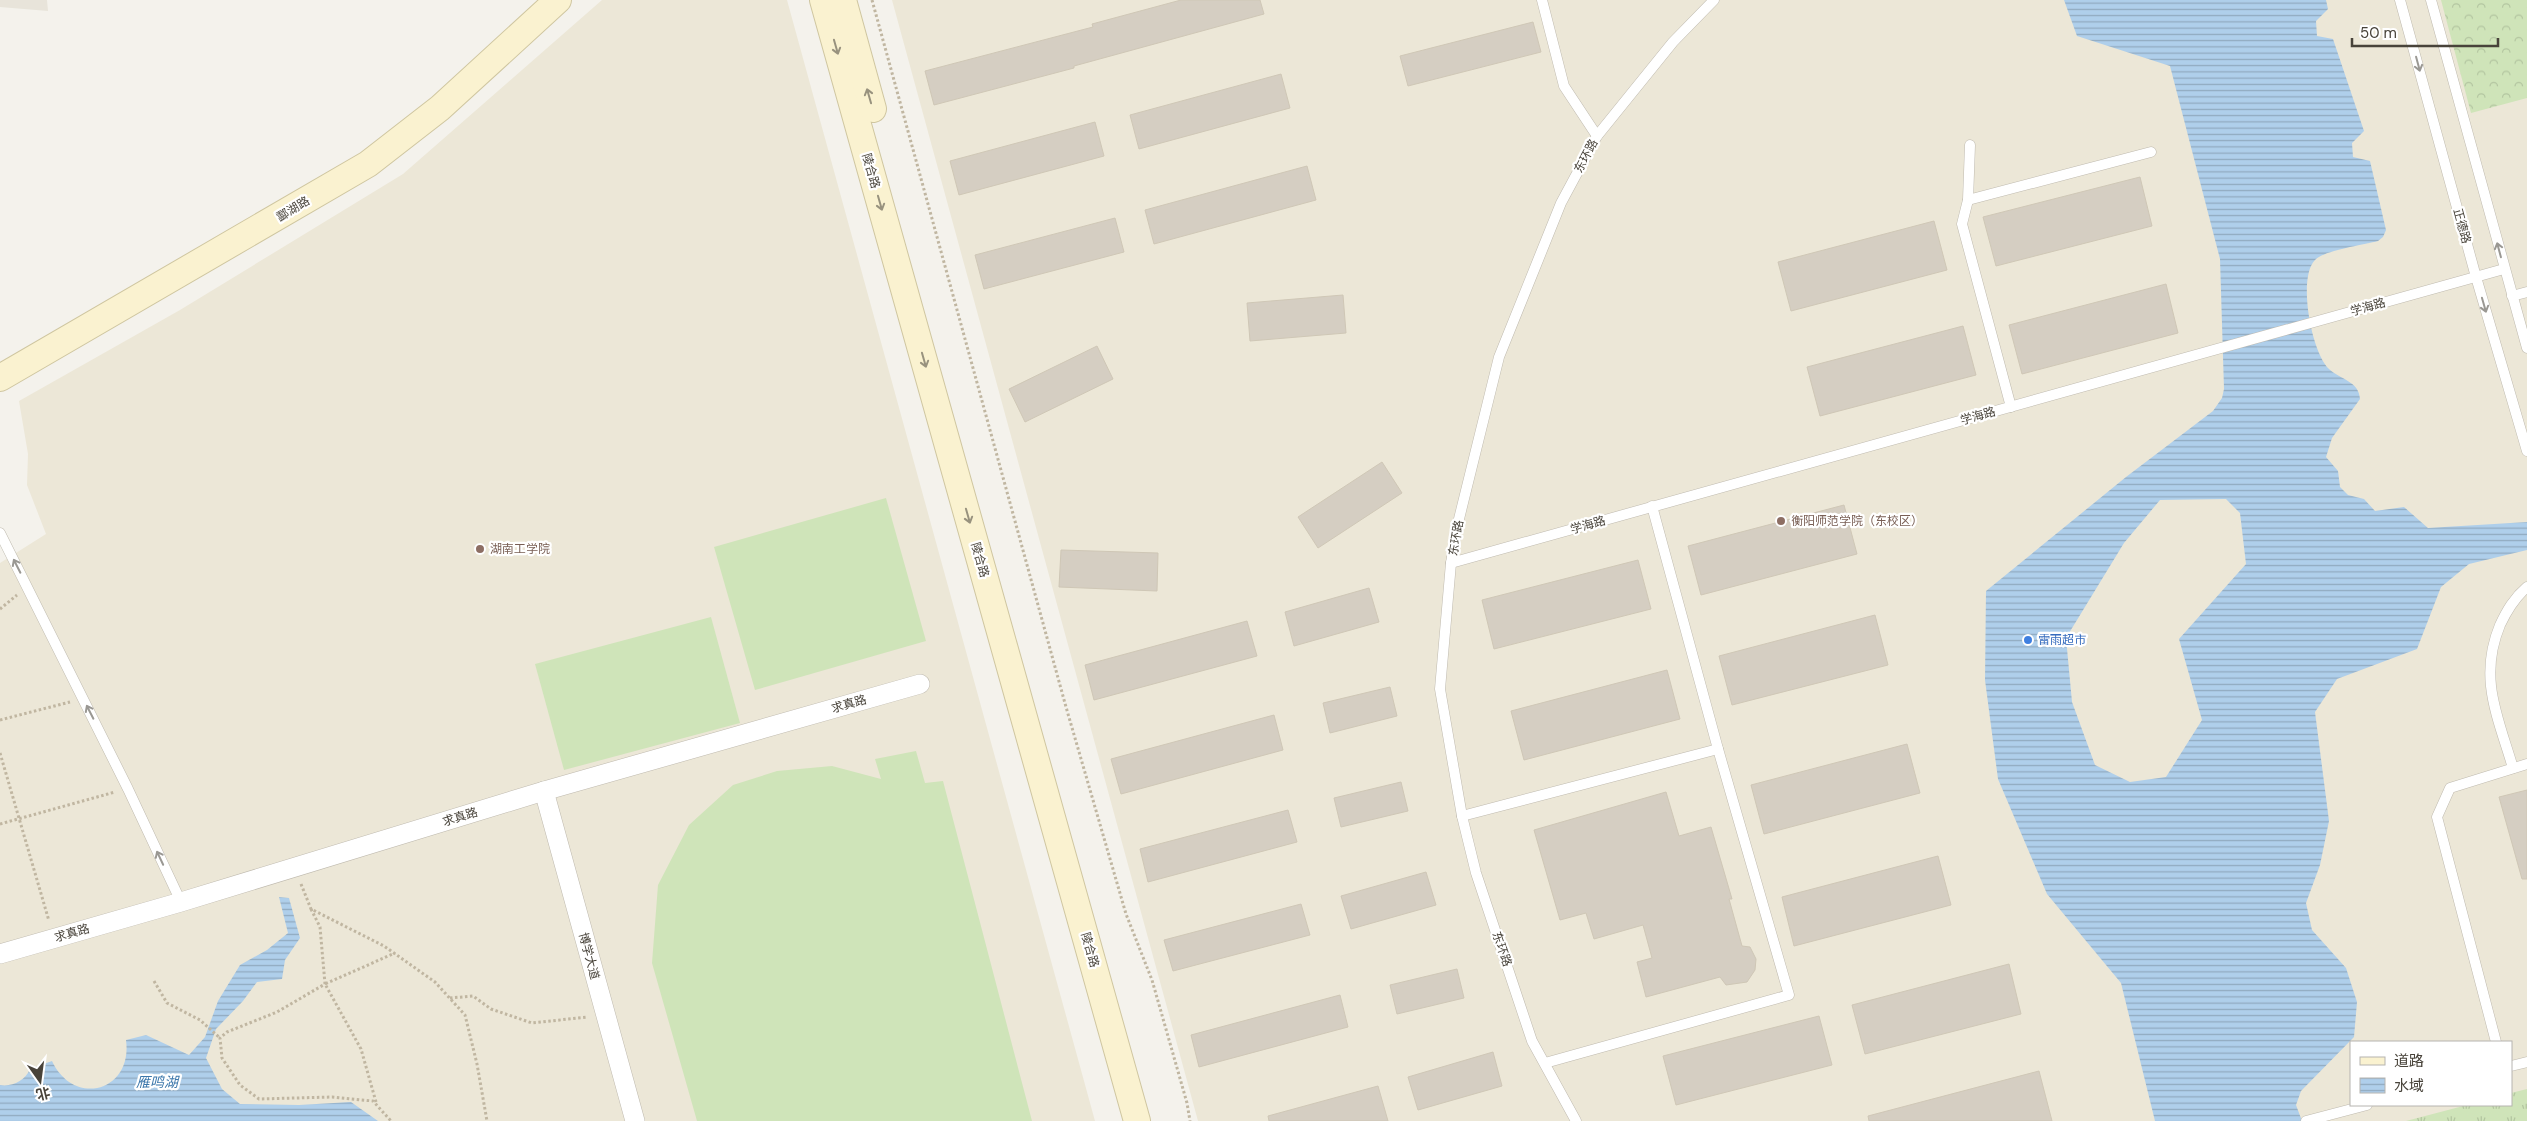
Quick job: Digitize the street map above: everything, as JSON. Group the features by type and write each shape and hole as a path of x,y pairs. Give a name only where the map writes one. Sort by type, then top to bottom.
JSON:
{"street":[{"name":"酃湖路","path":"0,378 368,164 440,108 558,0"},
{"name":"陵合路","path":"823,0 1138,1121"},
{"name":"陵合路","path":"843,0 1154,1121"},
{"name":"求真路","path":"0,954 181,902 544,791 920,684"},
{"name":"博学大道","path":"544,791 635,1121"}],"lane":[{"path":"1542,0 1564,86 1597,136"},
{"name":"东环路","path":"1576,1121 1532,1041 1476,873 1462,816 1440,689 1451,563 1457,527 1499,356 1561,203 1597,136 1673,42 1714,0"},
{"name":"正德路","path":"2400,0 2476,277 2527,451"},
{"path":"2431,0 2504,269 2512,296 2523,321 2527,348"},
{"path":"1970,145 1968,200 1962,224 2012,406"},
{"path":"1968,200 2151,152"},
{"name":"学海路","path":"1451,563 2504,269"},
{"path":"2512,296 2527,292"},
{"path":"1545,1063 1788,994 1718,749 1652,506"},
{"path":"0,532 128,789 181,902"},
{"path":"2513,768 2492,695 2489,680 2489,660 2508,609 2527,588"},
{"path":"1462,816 1718,749"},
{"path":"2496,1041 2437,817 2450,788 2527,764"},
{"path":"2512,1066 2527,1062"},
{"path":"2310,1120 2363,1106"}],"path":[{"path":"872,0 1069,716 1126,914 1152,980 1187,1103 1190,1121"},
{"path":"0,720 83,698"},
{"path":"0,753 54,938"},
{"path":"0,824 128,789"},
{"path":"294,868 320,927 325,984 361,1049 376,1105"},
{"path":"311,909 384,946 434,982 465,1015 477,1064 487,1121"},
{"path":"220,1038 226,1032 277,1012 325,984 395,954"},
{"path":"154,981 167,1003 200,1020 220,1038 222,1058 240,1085 259,1099 332,1097 373,1101 391,1121"},
{"path":"450,998 473,996 491,1009 532,1023 606,1015"}],"shaded area":[{"path":"0,0 47,0 48,11 0,7"},
{"name":"湖南工学院","path":"602,0 787,0 1095,1121 0,1121 0,563 46,534 27,485 28,454 19,401 180,310 403,174"},
{"name":"衡阳师范学院（东校区）","path":"892,0 2527,0 2527,1121 1198,1121"}],"green space":[{"path":"2441,0 2527,0 2527,98 2471,113"},
{"path":"886,498 926,641 755,690 714,547"},
{"path":"711,617 740,723 564,770 535,664"},
{"path":"916,751 925,783 943,781 1032,1121 697,1121 652,963 658,885 689,825 733,785 777,771 832,766 881,779 875,759"},
{"path":"2527,1089 2527,1121 2406,1121 2463,1106 2512,1106 2512,1093"}],"water":[{"path":"2064,0 2326,0 2328,9 2316,21 2317,36 2333,39 2364,131 2352,143 2353,157 2370,161 2386,230 2383,237 2378,241 2320,256 2315,260 2310,269 2307,283 2307,298 2312,333 2317,348 2329,369 2353,384 2359,393 2360,399 2332,438 2326,457 2338,471 2340,487 2348,495 2364,499 2375,511 2404,507 2428,528 2527,522 2527,550 2469,564 2441,587 2417,649 2337,679 2315,712 2329,821 2320,865 2306,903 2312,930 2346,968 2357,1002 2354,1037 2301,1091 2296,1105 2302,1121 2155,1121 2121,983 2047,894 1998,779 1985,680 1986,591 2126,477 2213,411 2222,398 2224,389 2220,259 2170,66 2077,36","holes":["2226,499 2240,513 2246,564 2179,639 2202,720 2166,777 2130,782 2095,765 2072,702 2066,638 2124,543 2160,500"]},
{"name":"雁鸣湖","path":"279,897 289,898 300,938 285,960 282,979 257,982 243,1001 216,1029 206,1058 222,1089 240,1104 299,1105 351,1102 378,1121 0,1121 0,1085 18,1082 25,1077 30,1069 52,1061 62,1076 74,1085 87,1088 100,1087 111,1081 120,1071 126,1057 126,1040 146,1035 189,1055 205,1037 218,1001 240,965 267,950 288,933"}],"building":[{"path":"1181,0 1260,0 1264,14 1074,66 1074,68 934,105 925,71 1093,27 1092,24"},
{"path":"1533,22 1541,52 1408,86 1400,56"},
{"path":"1281,74 1290,108 1139,149 1130,115"},
{"path":"1095,122 1104,156 959,195 950,161"},
{"path":"1307,166 1316,200 1154,244 1145,210"},
{"path":"2140,177 2152,226 1996,266 1983,217"},
{"path":"1115,218 1124,252 984,289 975,255"},
{"path":"1934,221 1947,270 1791,311 1778,262"},
{"path":"2166,284 2178,333 2022,374 2009,325"},
{"path":"1343,295 1346,333 1250,341 1247,303"},
{"path":"1963,326 1976,375 1820,416 1807,367"},
{"path":"1097,346 1113,379 1025,422 1009,389"},
{"path":"1382,462 1402,493 1318,548 1298,517"},
{"path":"1844,505 1857,554 1701,595 1688,546"},
{"path":"1061,550 1158,553 1157,591 1059,587"},
{"path":"1638,560 1651,609 1494,649 1482,600"},
{"path":"1369,588 1379,622 1294,646 1285,612"},
{"path":"1875,615 1888,665 1732,705 1719,656"},
{"path":"1247,621 1257,656 1094,700 1085,665"},
{"path":"1667,670 1680,719 1524,760 1511,711"},
{"path":"1390,687 1397,716 1330,733 1323,703"},
{"path":"1274,715 1283,750 1121,794 1111,759"},
{"path":"1907,744 1920,793 1764,834 1751,785"},
{"path":"1401,782 1408,811 1341,827 1334,798"},
{"path":"2527,790 2527,879 2522,879 2499,797"},
{"path":"1666,792 1679,836 1711,827 1732,899 1729,899 1742,946 1750,947 1756,959 1755,970 1747,982 1726,985 1720,977 1646,997 1637,962 1652,958 1643,925 1594,939 1586,913 1560,920 1534,830"},
{"path":"1288,810 1297,842 1148,882 1140,849"},
{"path":"1938,856 1951,905 1794,946 1782,897"},
{"path":"1426,872 1436,905 1351,929 1341,896"},
{"path":"1301,904 1310,935 1173,971 1164,940"},
{"path":"2009,964 2021,1014 1865,1054 1852,1005"},
{"path":"1457,969 1464,998 1397,1014 1390,985"},
{"path":"1340,995 1348,1027 1199,1067 1191,1035"},
{"path":"1819,1016 1832,1065 1676,1105 1663,1056"},
{"path":"1493,1052 1502,1086 1418,1110 1408,1077"},
{"path":"2039,1071 2052,1121 1869,1121 1868,1116"},
{"path":"1378,1086 1388,1121 1269,1121 1268,1116"}],"place":[{"name":"衡阳师范学院（东校区）","path":"1781,521"},
{"name":"湖南工学院","path":"480,549"},
{"name":"雷雨超市","path":"2028,640"}]}
